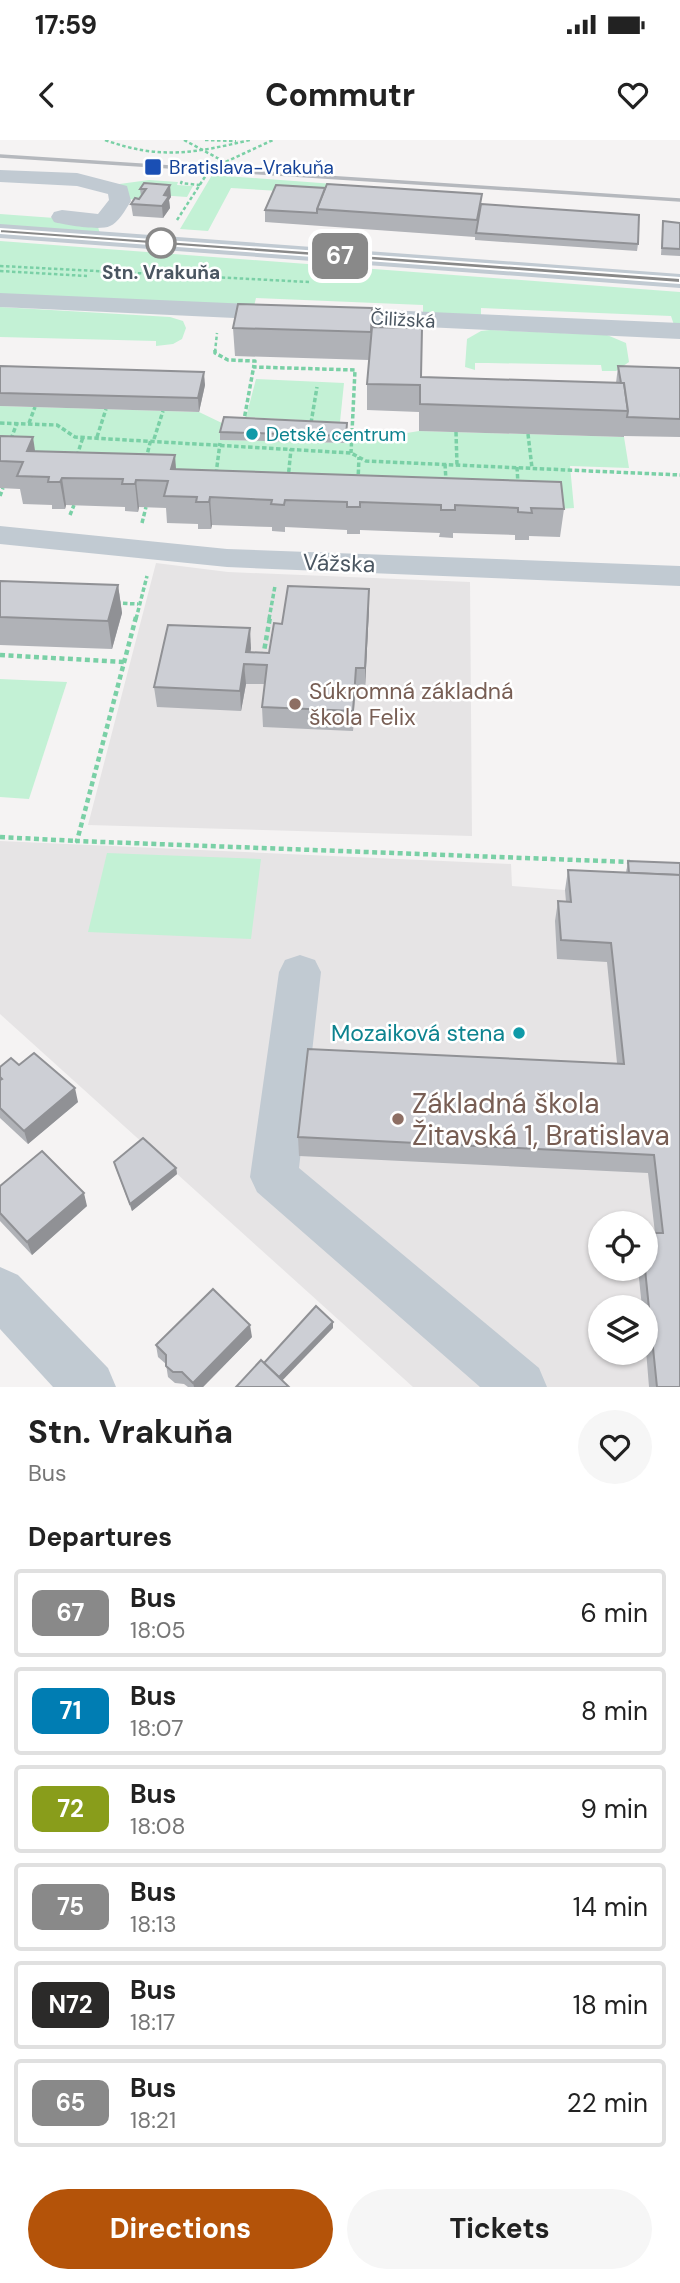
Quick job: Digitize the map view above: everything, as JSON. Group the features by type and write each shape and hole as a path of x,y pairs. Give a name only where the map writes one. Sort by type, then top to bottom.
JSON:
{"street":[{"path":"0,176 108,186 118,191 121,201 104,220"},
{"path":"0,212 104,220 136,242"},
{"path":"0,231 680,281"},
{"name":"Čiližská","path":"0,300 680,331"},
{"name":"Vážska","path":"0,535 227,558 680,576"},
{"path":"300,972 274,1177 520,1387"},
{"path":"0,1292 89,1387"}],"path":[{"path":"105,140 151,155 174,156 249,140"},
{"path":"184,140 223,161"},
{"path":"205,140 249,140"},
{"path":"176,223 207,173 223,161 273,140"},
{"path":"182,181 181,183 200,185"},
{"path":"45,279 81,264"},
{"path":"218,330 215,353 228,360 255,361"},
{"path":"244,420 255,361"},
{"path":"255,361 254,367 355,370 351,453"},
{"path":"311,423 317,387"},
{"path":"29,423 36,407"},
{"path":"97,438 106,409"},
{"path":"146,460 163,411"},
{"path":"231,420 258,421"},
{"path":"0,423 57,425 75,437 152,439 351,453 366,461 680,475"},
{"path":"9,442 17,423"},
{"path":"456,432 457,465"},
{"path":"528,435 532,468"},
{"path":"76,458 83,437"},
{"path":"214,484 220,443"},
{"path":"286,487 291,449"},
{"path":"357,491 359,457"},
{"path":"446,464 446,492"},
{"path":"517,467 519,494"},
{"path":"0,496 3,488"},
{"path":"77,841 148,571"},
{"path":"262,660 277,575"},
{"path":"111,603 138,604"},
{"path":"0,655 124,662"},
{"path":"0,837 641,862"}],"shaded area":[{"name":"Súkromná základná škola Felix","path":"156,563 228,572 470,582 472,836 88,825"},
{"name":"Základná škola Žitavská 1, Bratislava","path":"0,841 511,864 512,886 565,890 628,891 626,869 680,871 680,1387 413,1387 0,1014"}],"green space":[{"path":"212,175 334,184 331,194 231,188 208,231 180,229"},
{"path":"149,180 193,186 187,197 144,194 140,200 127,199 112,185"},
{"path":"0,214 82,220 98,227 100,234 0,226"},
{"path":"0,241 680,292 680,326 674,325 671,316 481,308 481,317 423,315 423,305 256,298 254,306 0,295"},
{"path":"0,307 170,317 183,321 186,328 182,339 173,344 156,346 156,341 0,337"},
{"path":"481,331 607,335 626,343 629,362 616,371 602,371 601,365 475,363 475,370 465,367 467,339"},
{"path":"256,379 344,383 340,422 246,417"},
{"path":"0,406 199,412 224,424 221,440 346,443 419,431 624,437 629,468 570,466 574,508 558,509 0,462"},
{"path":"0,679 67,682 29,799 0,797"},
{"path":"107,853 261,859 251,939 88,932"}],"building":[{"path":"144,183 170,185 164,195 169,196 162,206 131,204 135,198 139,199 146,189 140,189"},
{"path":"327,184 482,194 477,220 317,209"},
{"path":"276,185 325,188 317,213 265,210"},
{"path":"481,204 639,215 638,244 476,233"},
{"path":"663,221 680,223 680,249 662,248"},
{"path":"238,304 372,308 371,332 233,328"},
{"path":"372,327 422,328 421,377 624,383 628,411 420,404 420,385 367,384"},
{"path":"0,366 204,372 198,398 0,393"},
{"path":"618,366 680,368 680,419 627,417 624,383 621,383"},
{"path":"224,417 347,423 346,436 220,432"},
{"path":"0,436 33,437 27,451 175,455 171,469 561,482 564,509 531,508 532,513 518,512 518,508 455,505 455,510 441,510 441,505 360,502 360,507 347,507 347,502 285,500 284,505 271,504 272,500 210,497 209,502 196,502 197,497 164,496 168,481 136,480 135,484 122,484 123,479 62,478 60,482 48,482 49,477 17,476 23,462 0,461"},
{"path":"0,581 118,585 108,621 0,617"},
{"path":"288,586 369,589 365,668 356,668 353,711 262,707 267,665 244,664 240,691 154,687 168,625 250,628 246,652 269,653 274,623 282,624"},
{"path":"628,861 680,863 680,875 629,873"},
{"path":"568,870 680,875 680,1387 657,1387 655,1365 658,1365 658,1295 648,1295 646,1281 658,1281 658,1233 663,1233 654,1155 298,1137 308,1049 624,1064 611,943 561,940 558,901 571,902"},
{"path":"34,1053 75,1088 24,1131 0,1108 0,1067 11,1058 19,1065"},
{"path":"143,1138 176,1168 130,1204 114,1162"},
{"path":"42,1151 84,1193 27,1242 0,1213 0,1186"},
{"path":"213,1289 250,1325 193,1383 182,1372 173,1372 166,1366 166,1355 156,1345"},
{"path":"316,1306 333,1322 279,1377 264,1363"},
{"path":"261,1360 289,1387 236,1387"}],"railway":[{"path":"0,156 680,200"}],"bus line":[{"name":"67","path":"0,231 680,281"}],"place":[{"name":"Bratislava-Vrakuňa","path":"153,167"},
{"name":"Stn. Vrakuňa","path":"161,243"},
{"name":"Detské centrum","path":"252,434"},
{"name":"Súkromná základná škola Felix","path":"295,704"},
{"name":"Mozaiková stena","path":"519,1033"},
{"name":"Základná škola Žitavská 1, Bratislava","path":"398,1119"}]}
